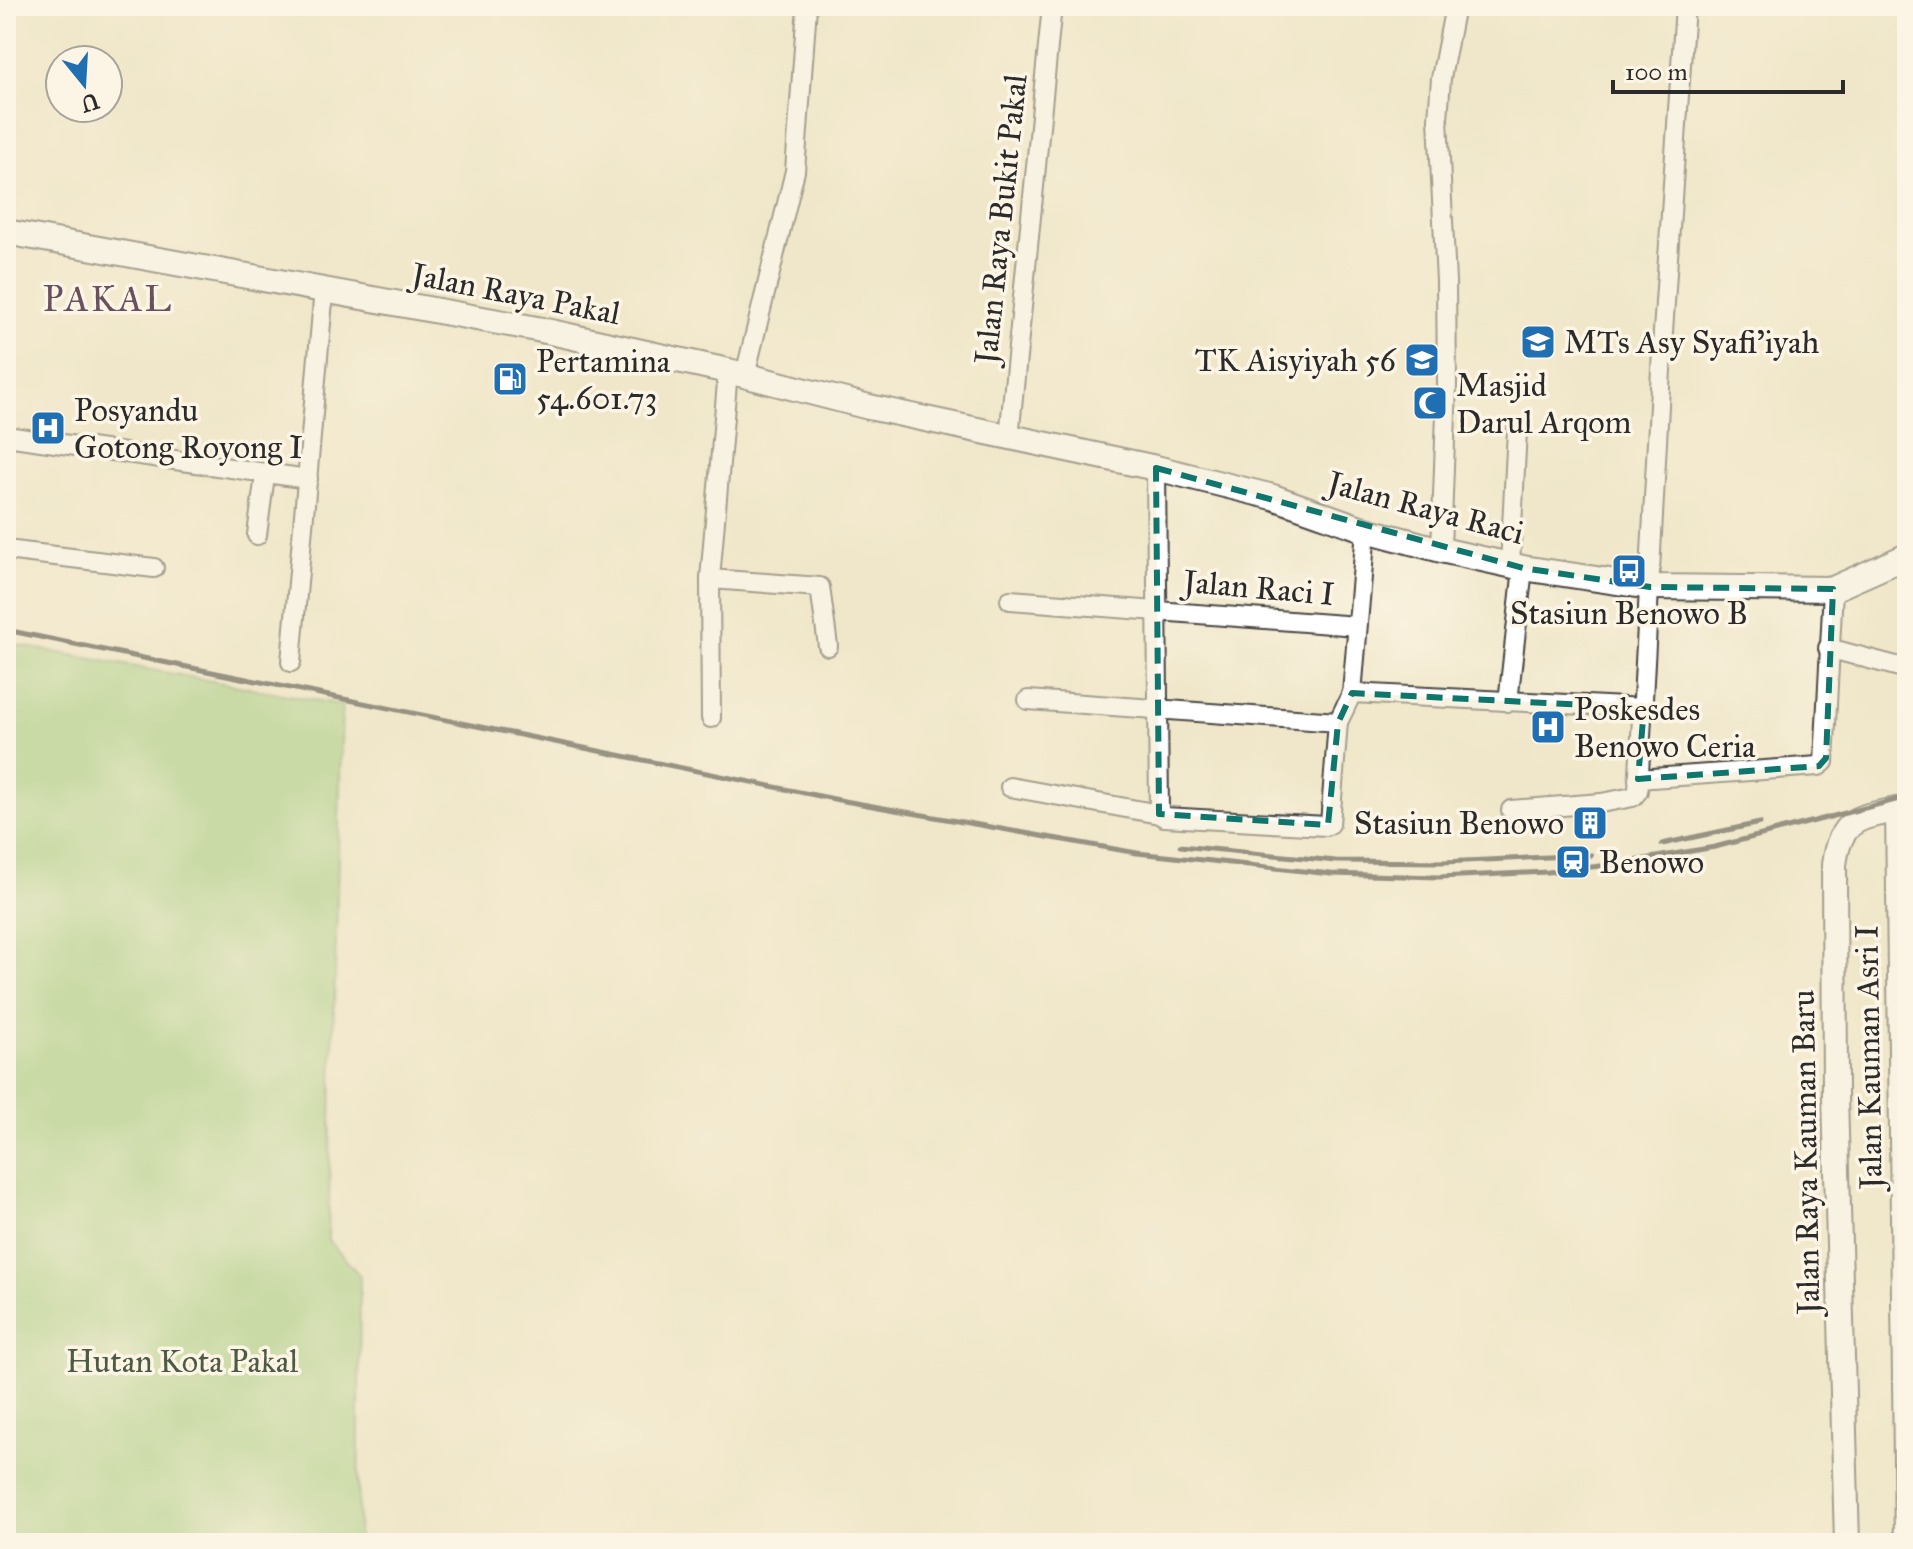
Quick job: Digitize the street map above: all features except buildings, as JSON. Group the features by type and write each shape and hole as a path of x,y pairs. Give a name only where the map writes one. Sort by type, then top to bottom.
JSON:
{"main road":[{"name":"Jalan Raya Pakal","path":"6,232 537,329 1009,437"},
{"name":"Jalan Raya Raci","path":"1009,437 1273,497 1366,530 1516,567 1650,587 1833,589"},
{"path":"1833,589 1907,556"},
{"name":"Jalan Raya Kauman Baru","path":"1847,1543 1835,1095 1834,865 1839,836 1850,823 1901,809"}],"street":[{"path":"711,718 710,579 737,373 795,171 807,6"},
{"name":"Jalan Raya Bukit Pakal","path":"1009,437 1052,6"},
{"path":"1441,550 1447,356 1438,119 1441,78 1455,6"},
{"path":"1511,810 1601,803 1633,797 1638,791 1663,332 1685,6"},
{"path":"291,662 324,289"},
{"path":"1508,702 1516,567 1517,430"},
{"path":"6,436 308,479"},
{"name":"Jalan Raci I","path":"1156,468 1159,814 1164,817 1328,825 1332,811 1338,722 1352,693 1366,530"},
{"path":"257,535 265,475"},
{"path":"6,550 154,568"},
{"path":"710,579 820,587 828,646"},
{"path":"1638,779 1819,766 1826,758 1828,648 1833,589"},
{"name":"Jalan Raci I","path":"1010,600 1357,626"},
{"path":"1828,648 1907,669"},
{"path":"1352,693 1644,708"},
{"path":"1028,700 1338,722"},
{"path":"1010,787 1159,814"},
{"name":"Jalan Kauman Asri I","path":"1901,809 1904,1543"}],"highlighted area":[{"path":"1156,468 1523,568 1650,587 1833,589 1826,758 1819,766 1638,779 1644,708 1352,693 1338,723 1328,825 1159,814"}],"green space":[{"name":"Hutan Kota Pakal","path":"6,643 342,705 328,1240 360,1276 358,1543 6,1543"}],"railway":[{"path":"6,630 839,800 1137,853 1331,874 1439,877 1548,872 1609,865 1715,847 1907,797"},
{"path":"1662,844 1760,823"},
{"path":"1180,846 1336,861 1443,862 1591,855"}],"place":[{"name":"MTs Asy Syafi'iyah","path":"1538,342"},
{"name":"TK Aisyiyah 56","path":"1422,360"},
{"name":"Pertamina 54.601.73","path":"510,379"},
{"name":"Masjid Darul Arqom","path":"1430,403"},
{"name":"Posyandu Gotong Royong I","path":"48,428"},
{"name":"Stasiun Benowo B","path":"1629,571"},
{"name":"Poskesdes Benowo Ceria","path":"1548,727"},
{"name":"Stasiun Benowo","path":"1590,823"},
{"name":"Benowo","path":"1573,862"}],"district":[{"name":"PAKAL","path":"108,299"}]}
